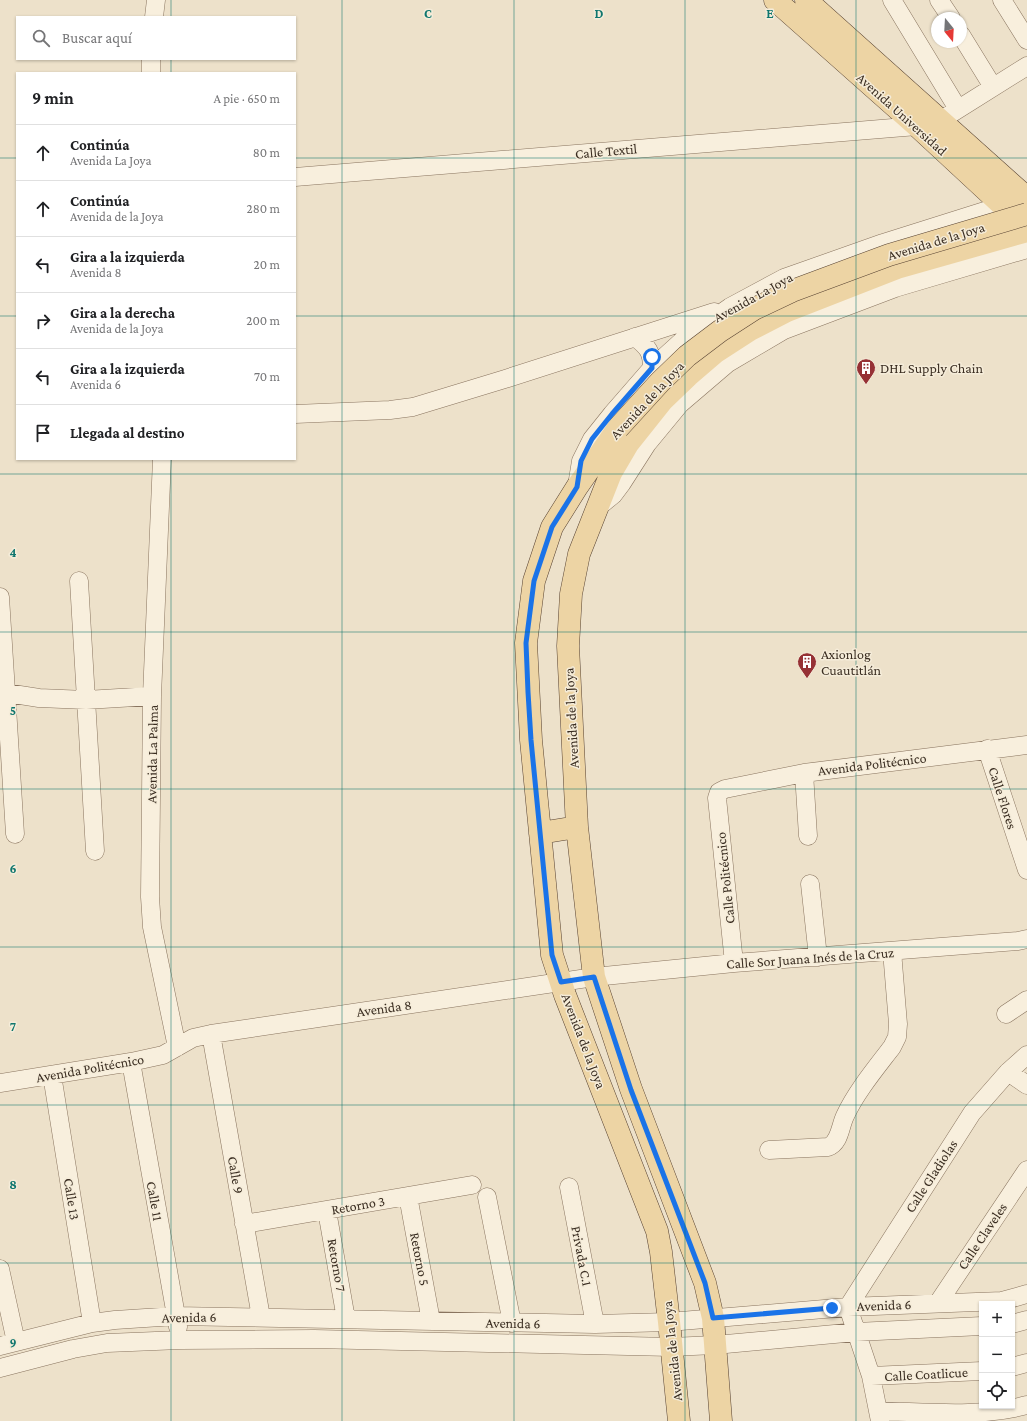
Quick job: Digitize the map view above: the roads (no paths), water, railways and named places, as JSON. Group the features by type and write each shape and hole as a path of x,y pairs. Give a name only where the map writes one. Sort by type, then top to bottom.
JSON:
{"main road":[{"name":"Avenida Universidad","path":"775,0 917,126 1027,228"},
{"name":"Avenida Universidad","path":"806,0 950,114 1027,198"},
{"name":"Avenida de la Joya","path":"721,1421 713,1318 705,1283 631,1090 594,977 577,827 568,646 570,601 579,554 611,473 623,436 660,382 687,356 720,331 754,310 792,291 889,255 1027,214"},
{"name":"Avenida de la Joya","path":"679,1421 671,1347 670,1322 657,1231 552,955 531,740 526,643 534,581 552,527 577,487 623,436 716,352 750,330 787,311 897,268 1027,231"},
{"path":"540,833 577,827"}],"street":[{"path":"154,16 156,0"},
{"path":"892,0 950,114"},
{"path":"939,0 947,12"},
{"path":"1002,0 1027,40"},
{"path":"967,45 993,87"},
{"path":"151,60 151,72"},
{"name":"Calle Textil","path":"296,177 917,126 950,114 1027,66"},
{"name":"Avenida La Joya","path":"577,487 581,461 592,439 612,414 652,368 683,340 730,307 784,278 883,243 1027,198"},
{"path":"597,508 614,495 648,444 680,404 728,363 784,330 895,288 1027,249"},
{"path":"296,414 390,410 413,407 730,307"},
{"path":"635,337 649,349 652,357 652,368"},
{"name":"Avenida La Palma","path":"162,460 152,696 150,897 152,927 177,1047"},
{"path":"79,581 95,852"},
{"path":"0,597 3,693 15,834"},
{"path":"3,693 39,698 86,700 152,696"},
{"name":"Avenida Politécnico","path":"719,792 725,789 804,772 1027,745"},
{"name":"Calle Flores","path":"987,749 1027,870"},
{"path":"804,772 808,836"},
{"name":"Calle Politécnico","path":"719,792 717,798 734,963"},
{"path":"810,884 818,957"},
{"name":"Calle Sor Juana Inés de la Cruz","path":"594,977 734,963 1018,942 1027,938"},
{"path":"769,1150 828,1147 833,1146 836,1142 844,1117 851,1103 892,1047 897,1037 898,1024 892,951"},
{"name":"Avenida 8","path":"177,1047 193,1038 210,1034 594,977"},
{"path":"1006,1014 1027,1000"},
{"name":"Calle 9","path":"210,1034 261,1317"},
{"name":"Avenida Politécnico","path":"0,1084 131,1062 163,1055 177,1047"},
{"name":"Calle Gladiolas","path":"848,1307 972,1113 1008,1072 1027,1055"},
{"name":"Calle 11","path":"131,1062 180,1340"},
{"path":"1008,1072 1027,1085"},
{"name":"Calle 13","path":"52,1075 92,1323"},
{"name":"Calle Claveles","path":"938,1303 1027,1170"},
{"name":"Retorno 3","path":"244,1224 472,1185"},
{"name":"Privada C.1","path":"569,1188 595,1324"},
{"name":"Retorno 5","path":"408,1196 431,1321"},
{"path":"487,1197 512,1323"},
{"name":"Retorno 7","path":"327,1211 346,1319"},
{"path":"0,1269 8,1344"},
{"name":"Avenida 6","path":"8,1344 92,1323 176,1316 595,1324 670,1322 848,1307 1002,1301 1027,1294"},
{"path":"848,1307 871,1376 879,1416 965,1417 1021,1412"},
{"path":"1015,1323 1027,1320"},
{"name":"Avenida 6","path":"0,1368 107,1343 180,1340 314,1339 671,1347 715,1345 856,1332 979,1326"},
{"path":"1015,1366 1027,1363"},
{"name":"Calle Coatlicue","path":"871,1376 979,1371"}],"place":[{"name":"DHL Supply Chain","path":"866,385"},
{"name":"Axionlog Cuautitlán","path":"807,679"}]}
